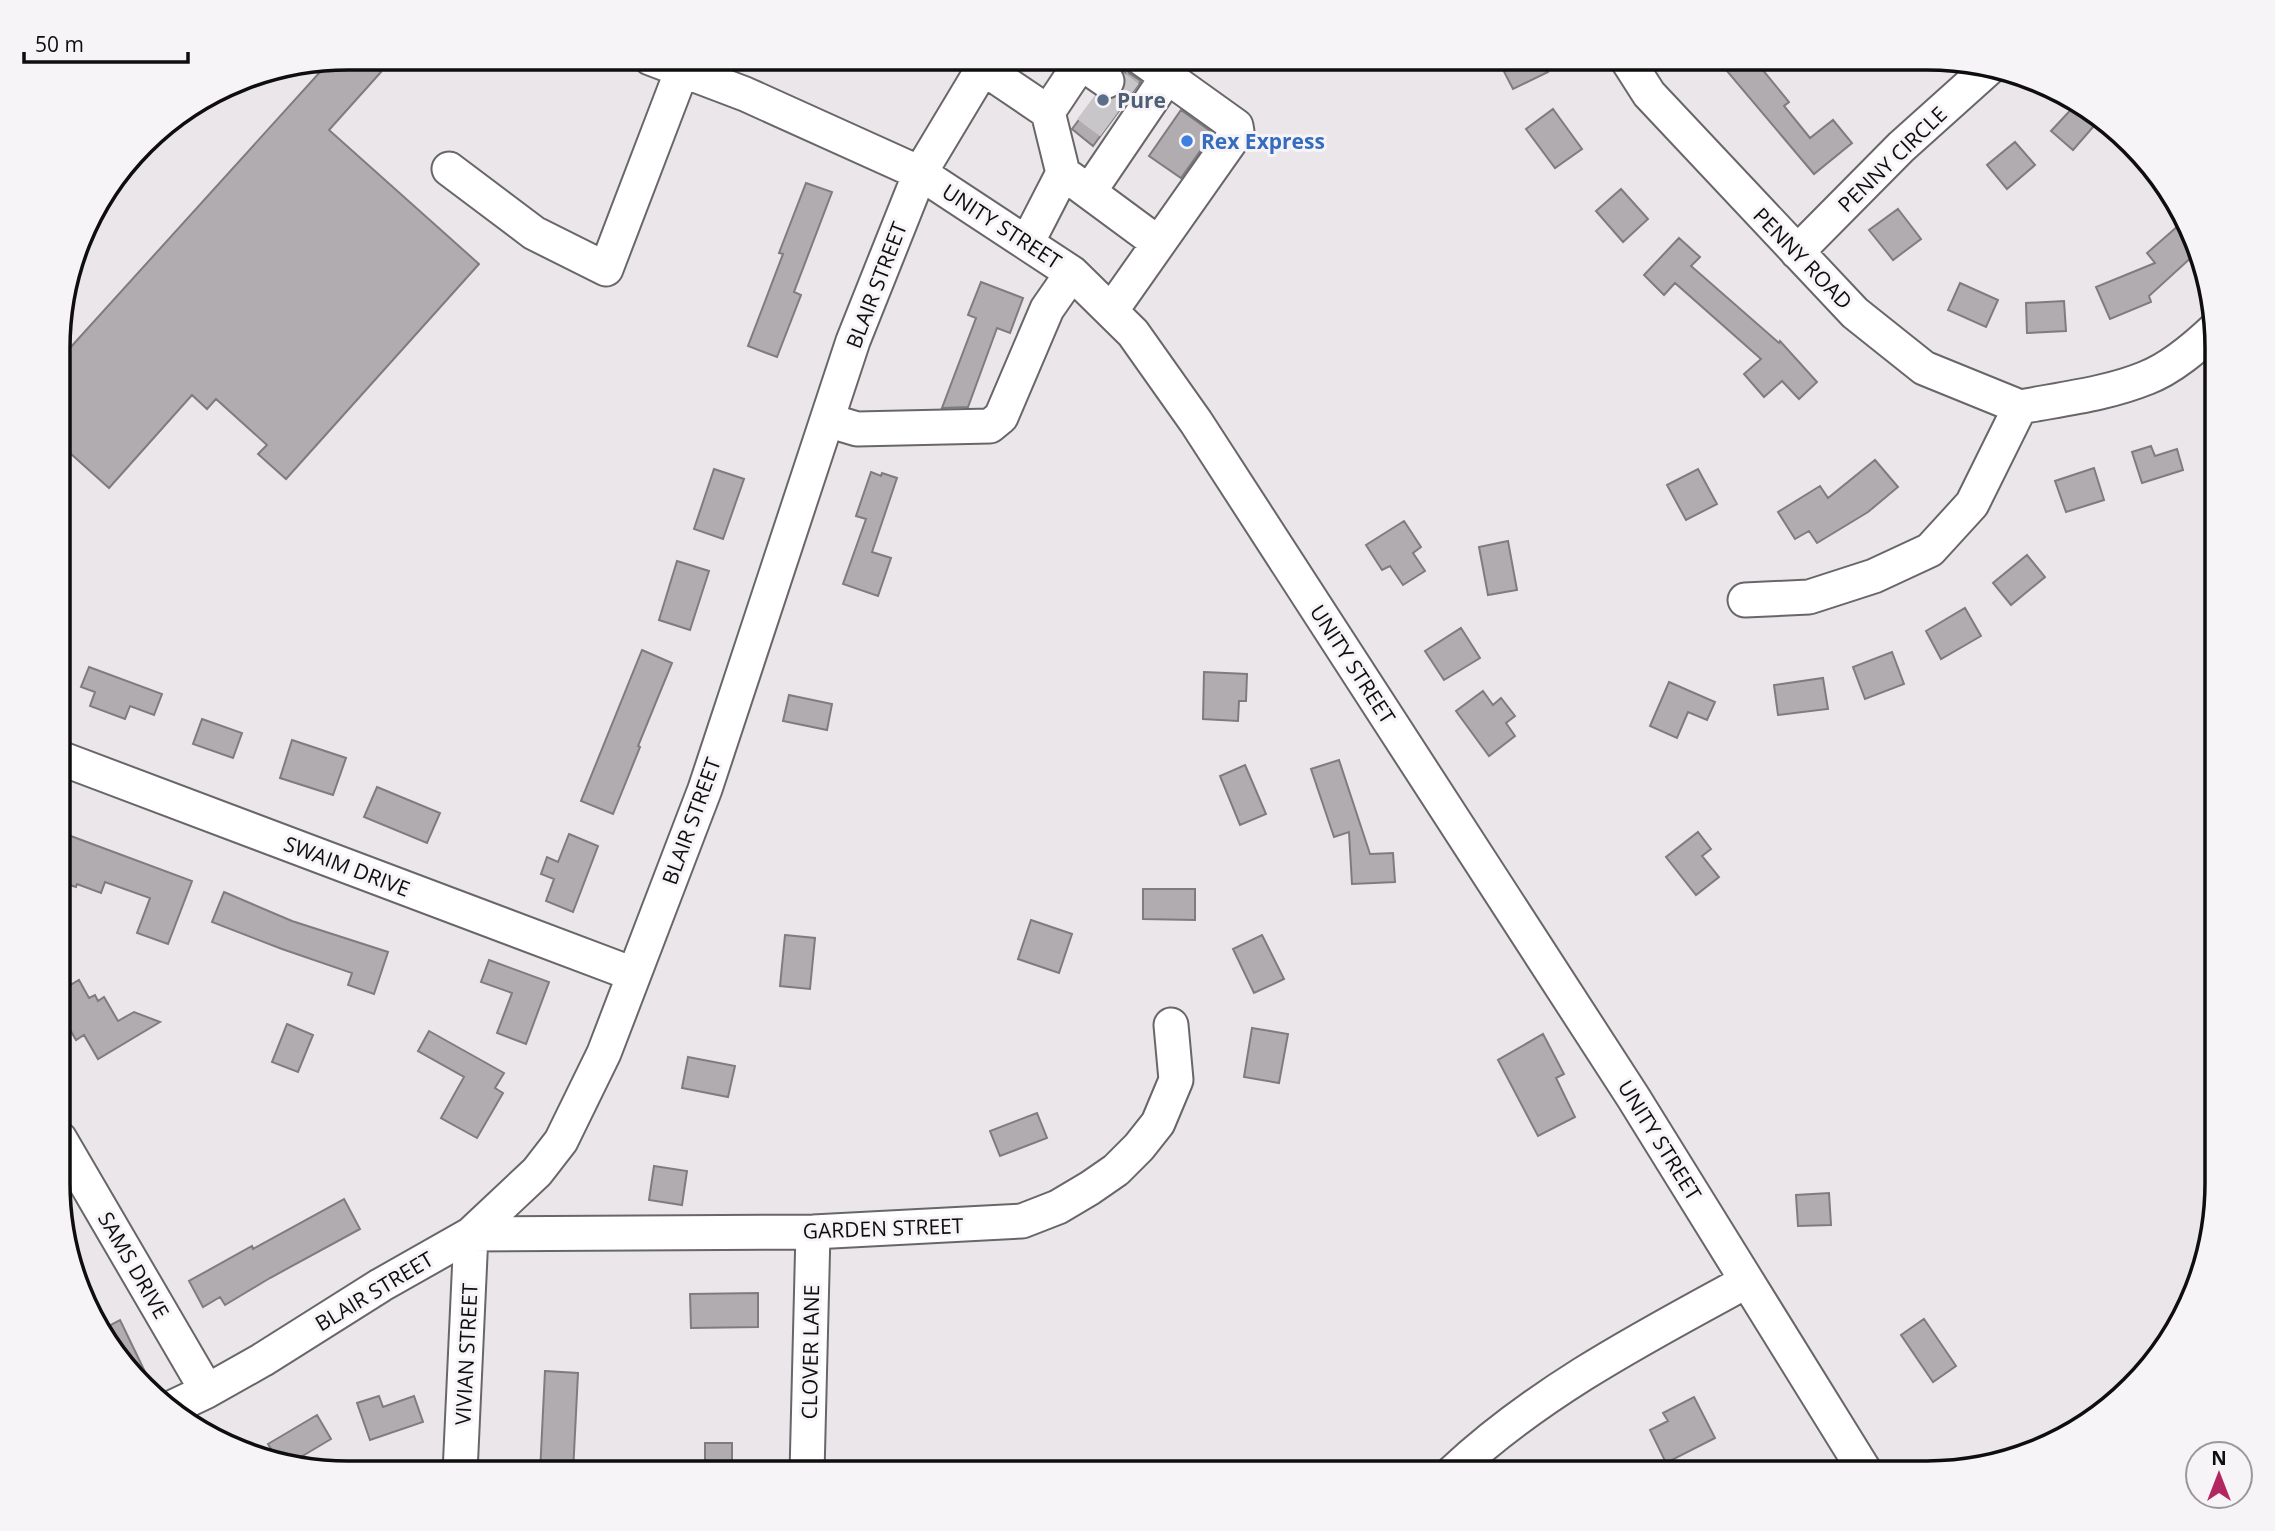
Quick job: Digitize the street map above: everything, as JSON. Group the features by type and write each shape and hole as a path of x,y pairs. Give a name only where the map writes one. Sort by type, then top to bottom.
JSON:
{"street":[{"path":"449,169 534,233 606,269 682,70"},
{"name":"UNITY STREET","path":"682,70 745,94 920,173 1072,273 1133,333 1195,422 1633,1097 1859,1461"},
{"name":"BLAIR STREET","path":"179,1404 262,1360 381,1285 471,1234 537,1172 561,1141 604,1053 705,789 853,341 920,173 982,70"},
{"path":"1009,70 1098,97 1148,70"},
{"path":"1111,311 1237,129 1158,70"},
{"name":"PENNY ROAD","path":"1634,70 1649,94 1855,313 1924,368 2021,407"},
{"name":"PENNY CIRCLE","path":"1797,252 1902,147 1981,75"},
{"path":"1027,243 1076,182 1098,97"},
{"path":"1076,182 1098,97"},
{"path":"1076,182 1158,243"},
{"path":"827,420 857,429 990,426 996,423 1001,417 1047,309 1072,273"},
{"path":"1745,600 1809,597 1874,576 1930,550 1972,504 2021,407 2100,392 2148,378 2204,339"},
{"name":"SWAIM DRIVE","path":"70,762 634,974"},
{"name":"GARDEN STREET","path":"471,1234 813,1232 1022,1221 1058,1208 1116,1170 1158,1123 1176,1080 1171,1026"},
{"name":"SAMS DRIVE","path":"70,1156 207,1391"},
{"name":"CLOVER LANE","path":"807,1461 813,1232"},
{"name":"VIVIAN STREET","path":"461,1461 471,1234"},
{"path":"1467,1461 1556,1390 1651,1333 1748,1281"}],"building":[{"path":"1122,70 1128,70 1141,81 1093,146 1072,129 1096,97 1106,100 1116,98 1122,92 1126,82"},
{"path":"1503,70 1547,70 1548,72 1513,89"},
{"path":"1726,70 1763,70 1789,102 1784,106 1810,138 1833,120 1852,143 1814,174"},
{"path":"320,72 381,72 329,130 479,264 286,479 258,454 267,445 216,399 207,409 192,395 109,488 70,453 70,348"},
{"path":"1553,109 1582,149 1555,168 1526,129"},
{"path":"1181,110 1213,133 1181,178 1149,156"},
{"path":"2071,110 2094,126 2073,150 2051,131"},
{"path":"2015,142 2035,165 2007,189 1987,165"},
{"path":"806,183 832,192 794,292 801,295 777,357 748,346 783,254 779,253"},
{"path":"1621,189 1648,219 1623,242 1596,211"},
{"path":"1898,209 1921,239 1893,260 1869,230"},
{"path":"2177,227 2190,259 2149,296 2151,302 2110,319 2096,287 2155,263 2147,253"},
{"path":"1679,238 1700,257 1691,266 1779,343 1780,341 1817,382 1799,399 1782,381 1764,397 1744,374 1761,359 1675,283 1664,295 1644,275"},
{"path":"981,282 1023,298 1010,333 997,328 968,407 942,408 976,318 968,315"},
{"path":"1960,283 1998,300 1986,327 1948,310"},
{"path":"2064,301 2066,331 2027,333 2026,303"},
{"path":"2151,446 2155,456 2177,449 2183,470 2142,483 2132,452"},
{"path":"1875,460 1898,487 1868,512 1817,543 1809,531 1795,539 1778,512 1820,486 1828,498"},
{"path":"2094,468 2104,500 2066,512 2055,481"},
{"path":"714,469 744,479 723,539 694,529"},
{"path":"1698,469 1717,504 1686,520 1667,485"},
{"path":"871,472 897,478 872,552 891,558 878,596 843,584 866,519 856,516"},
{"path":"1404,521 1421,547 1413,553 1425,571 1403,585 1390,566 1382,570 1366,545"},
{"path":"1508,541 1517,590 1488,595 1479,547"},
{"path":"2027,555 2045,577 2011,605 1993,583"},
{"path":"677,561 709,571 690,630 659,620"},
{"path":"1965,608 1981,636 1941,659 1926,631"},
{"path":"1461,628 1480,658 1444,680 1425,651"},
{"path":"642,650 672,663 613,814 581,801"},
{"path":"1892,652 1904,684 1865,699 1853,667"},
{"path":"89,667 162,694 154,715 130,706 125,719 90,706 95,692 81,687"},
{"path":"1204,672 1247,674 1246,701 1239,701 1238,721 1203,719"},
{"path":"1823,678 1828,709 1778,715 1774,685"},
{"path":"1669,682 1715,702 1707,720 1688,712 1677,738 1650,726"},
{"path":"1483,691 1493,705 1501,698 1515,716 1506,723 1515,736 1489,756 1456,711"},
{"path":"789,695 832,704 827,730 783,721"},
{"path":"202,719 242,733 233,758 193,744"},
{"path":"292,740 346,758 333,795 280,778"},
{"path":"1339,760 1370,854 1393,853 1395,882 1352,884 1349,832 1334,837 1311,769"},
{"path":"1245,765 1266,814 1240,825 1220,776"},
{"path":"377,787 440,813 427,843 364,817"},
{"path":"1698,832 1711,849 1702,856 1719,877 1696,895 1666,857"},
{"path":"569,834 598,846 573,912 546,901 554,879 541,874 547,857 558,862"},
{"path":"70,836 192,881 168,944 137,933 150,898 105,882 101,893 77,884 76,887 70,885"},
{"path":"1143,889 1195,889 1195,920 1143,919"},
{"path":"224,892 292,921 388,952 374,994 348,985 352,973 212,922"},
{"path":"1031,920 1072,934 1059,973 1018,959"},
{"path":"785,935 815,938 810,989 780,986"},
{"path":"1262,935 1284,979 1254,993 1233,949"},
{"path":"489,960 549,982 526,1044 497,1033 512,993 481,982"},
{"path":"79,980 89,998 95,995 98,1001 104,997 118,1021 134,1012 160,1022 98,1059 84,1035 76,1040 70,1030 70,985"},
{"path":"287,1024 313,1035 298,1072 272,1062"},
{"path":"1252,1028 1288,1034 1279,1083 1244,1077"},
{"path":"429,1031 504,1073 495,1088 503,1093 477,1138 441,1118 464,1077 418,1051"},
{"path":"1543,1034 1564,1074 1556,1078 1575,1117 1538,1136 1498,1060"},
{"path":"688,1057 735,1066 728,1097 682,1088"},
{"path":"1037,1113 1047,1138 1000,1156 990,1131"},
{"path":"654,1166 687,1171 682,1205 649,1200"},
{"path":"1829,1193 1831,1225 1798,1226 1796,1195"},
{"path":"344,1199 360,1229 225,1305 220,1297 203,1307 189,1281"},
{"path":"758,1293 758,1327 691,1328 690,1294"},
{"path":"1924,1319 1956,1366 1933,1382 1901,1335"},
{"path":"120,1320 146,1374 127,1352 109,1326"},
{"path":"545,1371 578,1373 574,1461 541,1461"},
{"path":"379,1396 383,1407 414,1396 423,1422 370,1440 357,1403"},
{"path":"1694,1397 1715,1438 1665,1461 1650,1430 1668,1421 1663,1413"},
{"path":"317,1415 331,1439 301,1457 272,1451 268,1444"},
{"path":"705,1443 732,1443 732,1461 705,1461"}],"tunnel":[{"path":"1107,81 1129,97"},
{"path":"1087,106 1110,123"}],"place":[{"name":"Pure","path":"1103,100"},
{"name":"Rex Express","path":"1187,141"}]}
